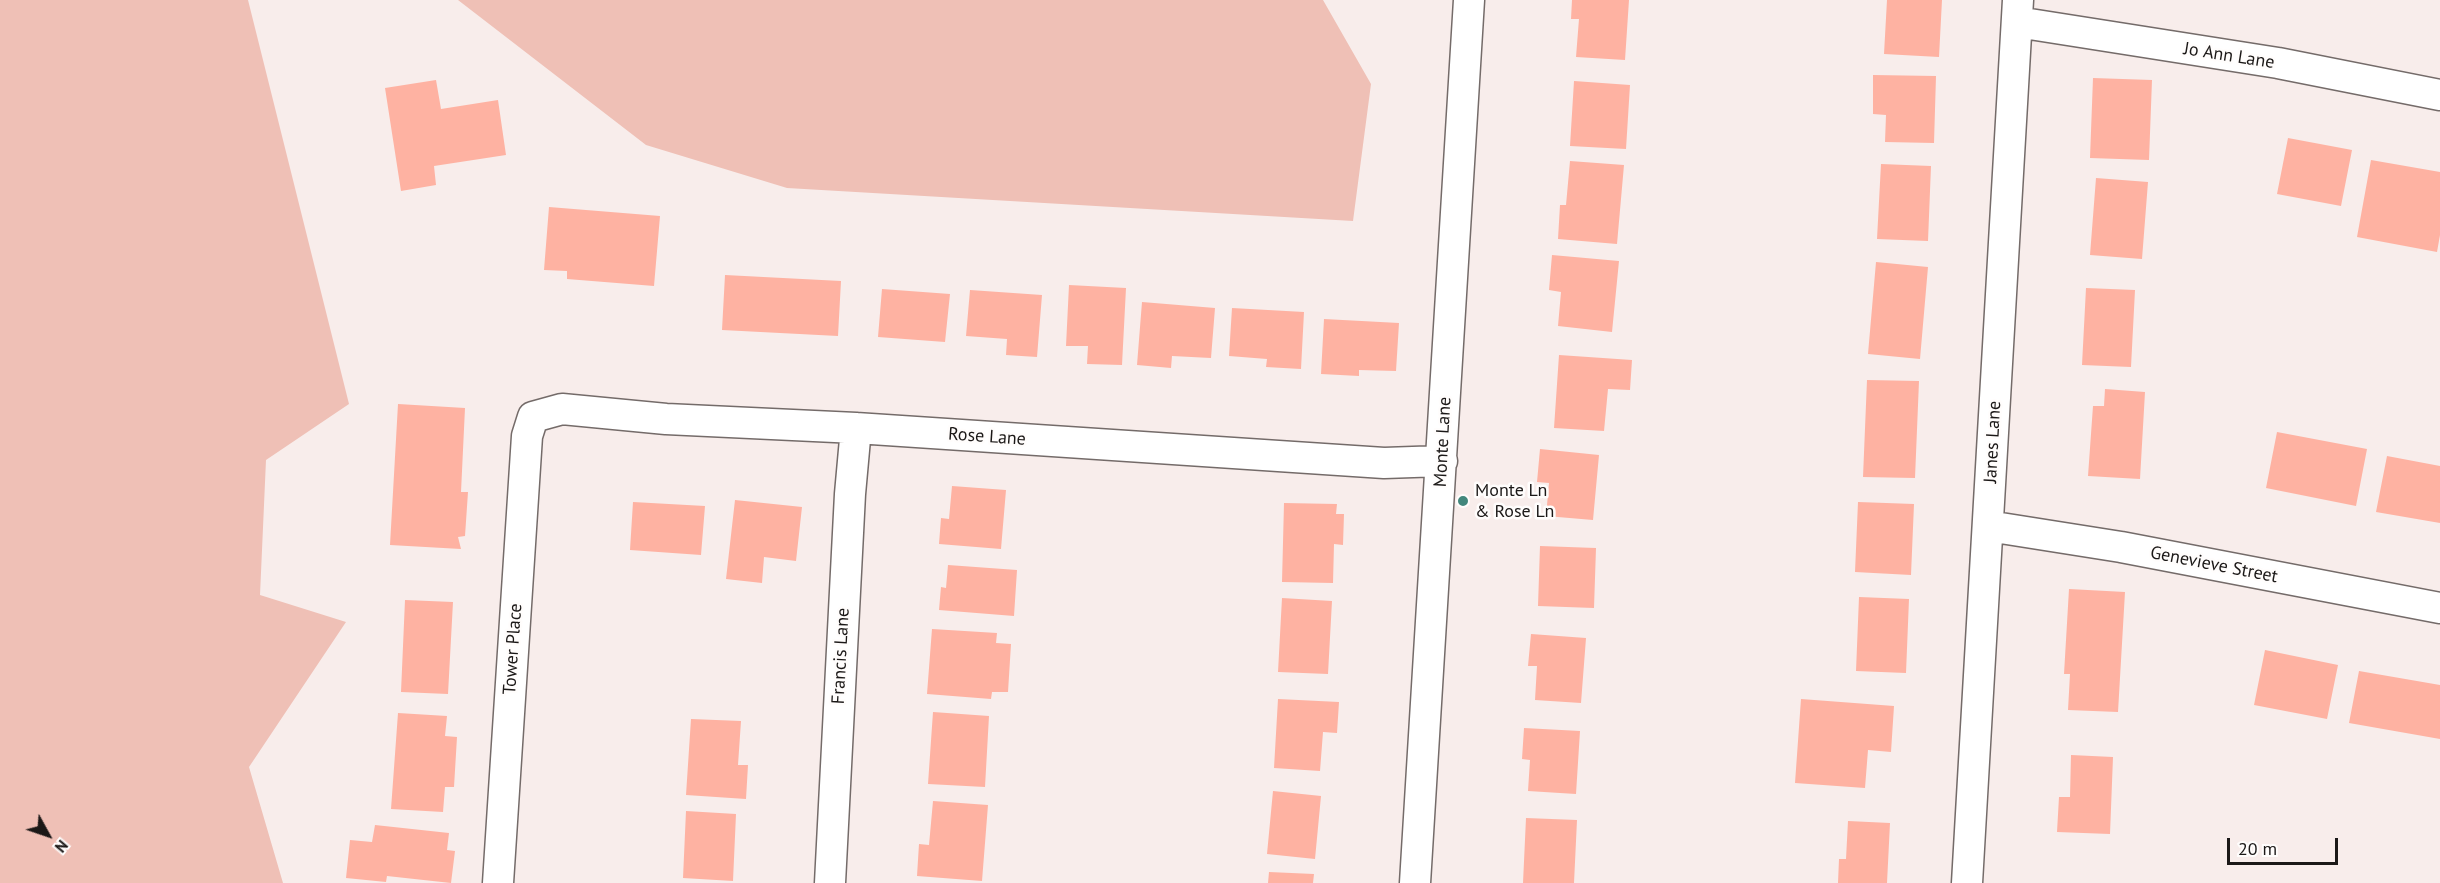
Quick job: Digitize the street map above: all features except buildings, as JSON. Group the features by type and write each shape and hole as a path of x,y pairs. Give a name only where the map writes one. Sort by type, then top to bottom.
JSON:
{"street":[{"name":"Monte Lane","path":"1415,883 1469,0"},
{"name":"Jo Ann Lane","path":"2018,11 2440,94"},
{"name":"Janes Lane","path":"1967,883 2018,11"},
{"name":"Rose Lane","path":"533,417 562,409 666,419 856,428 1384,463 1442,461"},
{"name":"Tower Place","path":"498,883 527,436 533,417"},
{"name":"Francis Lane","path":"830,883 850,494 856,428"},
{"name":"Genevieve Street","path":"1988,525 2121,547 2440,608"}],"shaded area":[{"path":"0,0 248,0 349,404 266,460 260,595 346,622 249,767 283,883 0,883"},
{"path":"458,0 1323,0 1371,84 1353,221 787,188 646,145"}],"place":[{"name":"Monte Ln & Rose Ln","path":"1463,501"}]}
